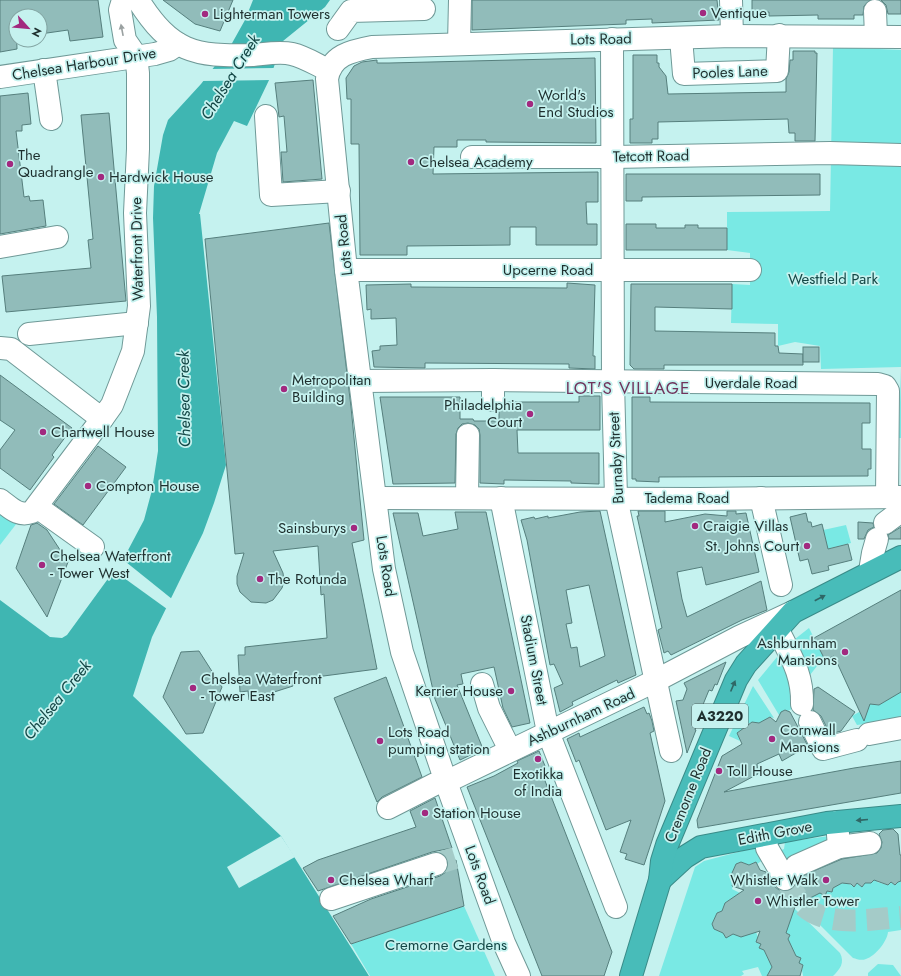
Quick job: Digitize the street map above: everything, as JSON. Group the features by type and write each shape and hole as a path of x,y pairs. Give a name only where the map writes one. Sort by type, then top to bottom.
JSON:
{"highway":[{"name":"Ashburnham Road","path":"777,628 793,612 870,571 901,557"},
{"name":"Cremorne Road","path":"631,976 660,880 662,861 667,845 736,680 746,664 777,628"},
{"path":"681,813 687,838 693,844 701,847"},
{"name":"Edith Grove","path":"660,880 685,857 701,847 837,822 901,816"}],"street":[{"path":"122,0 120,10 124,40 136,56"},
{"path":"138,0 156,25 178,44 201,54 286,53 302,57 328,70"},
{"path":"459,44 460,0"},
{"path":"731,0 732,36"},
{"path":"338,29 351,11 424,9"},
{"path":"875,11 876,36"},
{"name":"Lots Road","path":"519,976 504,943 454,858 446,782 402,652 384,569 377,498 346,270 327,79 328,70 340,56 352,51 372,48 612,39 779,35 901,37"},
{"name":"Pooles Lane","path":"681,38 684,74 777,71 779,35"},
{"name":"Burnaby Street","path":"612,39 613,382 616,498 655,681 672,751"},
{"name":"Chelsea Harbour Drive","path":"0,77 169,50 178,44"},
{"name":"Waterfront Drive","path":"37,507 112,405 133,351 139,306 135,214 139,99 136,56"},
{"path":"44,70 51,119"},
{"path":"266,116 271,195 339,191"},
{"name":"Tetcott Road","path":"472,157 613,157 830,152 901,155"},
{"path":"0,247 57,237"},
{"name":"Upcerne Road","path":"346,270 750,270"},
{"name":"Waterfront Drive","path":"29,334 137,322"},
{"path":"0,348 11,348 102,419"},
{"name":"Uverdale Road","path":"361,382 493,390 613,382 878,384 886,386 888,391 890,513"},
{"path":"466,498 468,435"},
{"name":"Tadema Road","path":"377,498 761,498 890,513"},
{"name":"Stadium Street","path":"501,498 548,732 616,907"},
{"path":"761,498 781,585"},
{"path":"0,500 18,514 32,512 37,507 93,548"},
{"path":"870,571 872,553 890,513"},
{"name":"Ashburnham Road","path":"388,808 435,784 446,782 655,681 793,612"},
{"path":"777,628 800,677 806,713 823,749 901,728"},
{"path":"715,650 728,651 738,654 746,664"},
{"path":"482,684 489,708 510,750"},
{"path":"837,822 839,847"},
{"path":"766,835 767,848 791,872 839,847 870,843"},
{"path":"331,899 454,858"}],"green space":[{"name":"Westfield Park","path":"833,47 901,50 901,367 821,369 820,346 795,342 778,346 778,324 731,323 732,284 750,285 750,253 727,250 727,212 830,211"},
{"path":"901,367 901,438 899,438"},
{"path":"0,511 17,523 0,545"},
{"path":"846,525 851,543 827,549 814,532"},
{"path":"809,628 825,660 817,666 810,675 800,664 790,643"},
{"path":"777,657 791,682 790,692 797,706 788,711 785,710 779,715 758,680"},
{"path":"753,686 774,718 770,717 756,725 752,722 746,725 740,732 740,741 729,736"},
{"path":"901,689 901,719 857,725 852,716 859,712 862,714 872,697 876,705 879,705"},
{"path":"829,836 830,844 786,865 779,851 784,849 785,842"},
{"path":"750,849 758,849 766,858 757,864 753,863 749,865 741,862 736,864 732,873 732,889 740,893 725,903 722,911 717,913 712,924 714,929 723,933 727,937 733,934 743,936 747,929 756,932 758,937 756,942 761,944 759,948 764,950 772,967 769,972 770,976 762,976 758,967 742,971 744,974 741,976 659,976 695,867 704,861"},
{"path":"873,879 877,879 877,882 888,885 891,882 895,885 901,881 901,930 888,932 883,944 877,952 866,959 859,960 853,958 801,906 802,902 816,894 828,891 832,892 838,884 845,883 854,887 857,883 862,887 865,883 871,883"},
{"name":"Cremorne Gardens","path":"464,906 495,976 370,976 351,944"},
{"path":"790,907 795,909 840,953 842,963 838,971 833,976 803,976 803,965 799,963 788,939 790,935 786,933"},
{"path":"878,964 893,965 901,976 868,976 868,973"}],"water":[{"name":"Chelsea Creek","path":"253,0 330,0 325,7 283,41 270,78 247,126 234,121 217,153 199,214 226,465 203,533 152,637 133,696 281,836 369,976 0,976 0,600 50,637 62,638 67,635 126,554 144,520 152,490 158,451 157,317 153,218 154,186 163,135 168,120 201,84 231,45 245,20"}],"pier":[{"path":"275,68 271,80 201,81 211,69"},
{"path":"121,558 172,599 167,609 113,570"},
{"path":"281,836 295,857 239,888 227,867"}],"building":[{"path":"0,0 98,0 103,37 70,41 68,30 48,33 48,8 8,8 8,48 17,49 0,52"},
{"name":"Lighterman Towers","path":"163,0 233,0 220,31 195,24"},
{"path":"472,0 717,0 719,20 652,23 652,19 626,20 626,24 472,30"},
{"path":"752,0 870,0 864,6 863,15 854,15 854,19 818,19 818,15 769,16 769,12 752,13"},
{"path":"881,0 901,0 901,14 888,14 886,5"},
{"path":"793,51 815,51 815,53 817,53 815,141 795,141 795,133 789,133 788,119 658,122 658,139 652,139 652,143 630,143 630,119 633,119 633,55 657,55 657,63 659,63 659,67 666,76 668,94 786,92 786,79 789,72 790,60 793,60"},
{"name":"Chelsea Academy","path":"595,58 596,143 486,142 486,140 457,140 457,147 434,147 433,174 598,172 598,202 586,202 587,224 597,224 597,245 536,245 536,227 510,227 510,245 407,246 407,255 360,255 359,144 351,144 351,99 347,99 346,78 354,66 362,62 377,60 377,63 389,63"},
{"path":"313,80 322,179 283,182 281,152 287,152 284,116 279,117 275,83"},
{"name":"The Quadrangle","path":"28,93 31,124 22,125 22,131 16,131 24,197 29,196 30,201 43,200 46,226 0,234 0,96"},
{"name":"Hardwick House","path":"109,113 126,301 6,312 2,276 91,268 88,240 93,239 81,115"},
{"path":"626,174 820,174 820,195 642,197 642,201 626,201"},
{"name":"Metropolitan Building","path":"329,223 351,407 364,540 352,543 377,669 293,680 293,686 249,700 248,691 240,692 238,655 245,655 245,647 327,638 324,594 321,595 318,546 273,551 283,573 284,581 282,588 273,600 266,603 251,602 240,592 237,584 237,576 244,553 235,554 205,239"},
{"path":"626,224 656,224 656,228 685,228 685,225 698,225 698,228 727,228 727,250 626,250"},
{"path":"567,283 595,285 593,356 595,356 595,369 569,368 569,364 425,363 425,368 374,367 372,351 380,350 380,346 397,345 396,318 371,319 371,309 367,310 366,285 411,284 411,287 567,288"},
{"path":"631,284 732,284 732,309 655,307 655,331 775,333 775,346 778,346 779,353 803,354 803,365 664,365 664,369 634,369 630,365"},
{"path":"803,347 819,347 819,362 803,362"},
{"name":"Chartwell House","path":"0,375 72,428 52,455 54,457 30,490 0,468 0,450 15,430 0,420"},
{"path":"579,396 600,396 600,430 517,430 518,453 599,453 599,484 571,483 571,481 504,480 504,484 480,483 479,429 475,425 468,423 462,424 458,428 456,434 455,483 393,484 380,397 460,397 460,419 473,419 474,421 499,421 499,411 505,402 579,402"},
{"path":"632,397 650,397 650,402 870,403 870,423 862,423 862,449 871,449 871,469 868,469 868,476 659,477 659,482 636,481 636,479 632,479"},
{"name":"Compton House","path":"98,446 126,467 83,525 54,504"},
{"path":"600,511 636,675 618,683 617,680 572,702 573,705 560,712 554,688 563,684 554,664 550,665 527,540 521,520 534,517 535,519 548,516 548,518 580,512","holes":["589,585 605,656 580,667 577,647 571,648 566,624 572,623 566,590"]},
{"path":"638,511 665,511 665,522 705,514 727,516 727,511 736,511 736,514 746,513 759,572 706,585 702,567 677,572 682,599 687,617 761,581 767,610 742,620 671,655 668,651 664,653 658,630 662,628 637,516 639,516"},
{"path":"455,512 486,512 530,723 512,727 503,708 494,667 461,674 463,684 457,685 483,749 460,760 435,699 393,513 418,513 423,536 458,529"},
{"name":"St. Johns Court","path":"806,513 808,522 811,522 812,527 822,524 828,549 848,544 852,560 828,566 829,570 812,574 808,559 800,561 790,517"},
{"path":"858,522 873,523 874,527 868,530 864,539 858,539"},
{"name":"Chelsea Waterfront - Tower West","path":"37,523 47,530 68,562 47,617 16,568 31,525"},
{"path":"901,527 901,539 889,539 888,535"},
{"name":"Ashburnham Mansions","path":"901,590 901,692 879,705 870,704 864,721 834,656 825,660 814,638"},
{"name":"Chelsea Waterfront - Tower East","path":"199,651 222,687 203,733 186,734 163,697 181,652"},
{"path":"726,662 717,685 715,684 712,691 709,690 695,724 697,725 696,730 687,753 676,701 683,700 687,689 684,683"},
{"name":"Lots Road pumping station","path":"386,677 422,777 382,797 377,802 334,698"},
{"path":"818,687 855,712 841,731 830,734 821,716 813,710 814,689"},
{"path":"644,707 647,714 649,713 652,721 654,731 650,733 665,801 644,865 625,859 627,854 620,852 631,820 606,830 579,760 576,762 567,739 579,733 580,737"},
{"path":"785,710 790,712 808,746 782,761 779,754 757,764 758,774 724,792 854,768 901,761 901,793 698,828 697,820 722,756 742,744 737,733 752,722 759,723 770,717 776,722 781,712"},
{"path":"539,751 545,766 540,768 612,952 604,976 542,976 467,787 494,776 518,763 517,761"},
{"path":"435,798 452,848 432,852 318,891 303,868 318,860 416,827 410,811"},
{"path":"893,829 898,834 901,855 901,881 895,885 891,882 888,885 874,880 871,883 865,883 862,887 857,883 854,887 851,884 842,883 833,888 832,892 827,891 825,896 820,893 802,902 801,906 796,904 786,933 790,935 788,939 796,956 801,958 799,963 803,965 800,976 767,976 772,967 764,950 759,948 761,944 756,942 760,931 741,937 733,934 726,938 723,933 714,929 712,924 717,913 722,911 725,903 744,890 732,886 734,880 732,873 736,864 741,862 749,865 756,862 760,870 766,872 774,886 779,890 791,890 796,886 797,878 842,859 877,853 881,848 882,842 879,834 883,830"},
{"path":"456,860 464,906 351,944 333,916 371,899 440,876 446,872 448,864"}],"tunnel":[{"path":"436,864 455,858"},
{"path":"785,879 803,905 812,912 824,917 849,920 901,917"}],"place":[{"name":"Ventique","path":"703,13"},
{"name":"Lighterman Towers","path":"205,14"},
{"name":"World's End Studios","path":"530,104"},
{"name":"Chelsea Academy","path":"411,162"},
{"name":"The Quadrangle","path":"10,164"},
{"name":"Hardwick House","path":"101,177"},
{"name":"Metropolitan Building","path":"284,389"},
{"name":"Philadelphia Court","path":"530,414"},
{"name":"Chartwell House","path":"43,432"},
{"name":"Compton House","path":"88,486"},
{"name":"Craigie Villas","path":"695,526"},
{"name":"Sainsburys","path":"354,528"},
{"name":"St. Johns Court","path":"807,546"},
{"name":"Chelsea Waterfront - Tower West","path":"42,565"},
{"name":"The Rotunda","path":"260,579"},
{"name":"Ashburnham Mansions","path":"845,652"},
{"name":"Chelsea Waterfront - Tower East","path":"193,688"},
{"name":"Kerrier House","path":"511,691"},
{"name":"Cornwall Mansions","path":"772,739"},
{"name":"Lots Road pumping station","path":"380,741"},
{"name":"Exotikka of India","path":"538,759"},
{"name":"Toll House","path":"719,771"},
{"name":"Station House","path":"425,813"},
{"name":"Chelsea Wharf","path":"331,880"},
{"name":"Whistler Walk","path":"826,880"},
{"name":"Whistler Tower","path":"758,901"}],"district":[{"name":"LOT'S VILLAGE","path":"628,388"}]}
